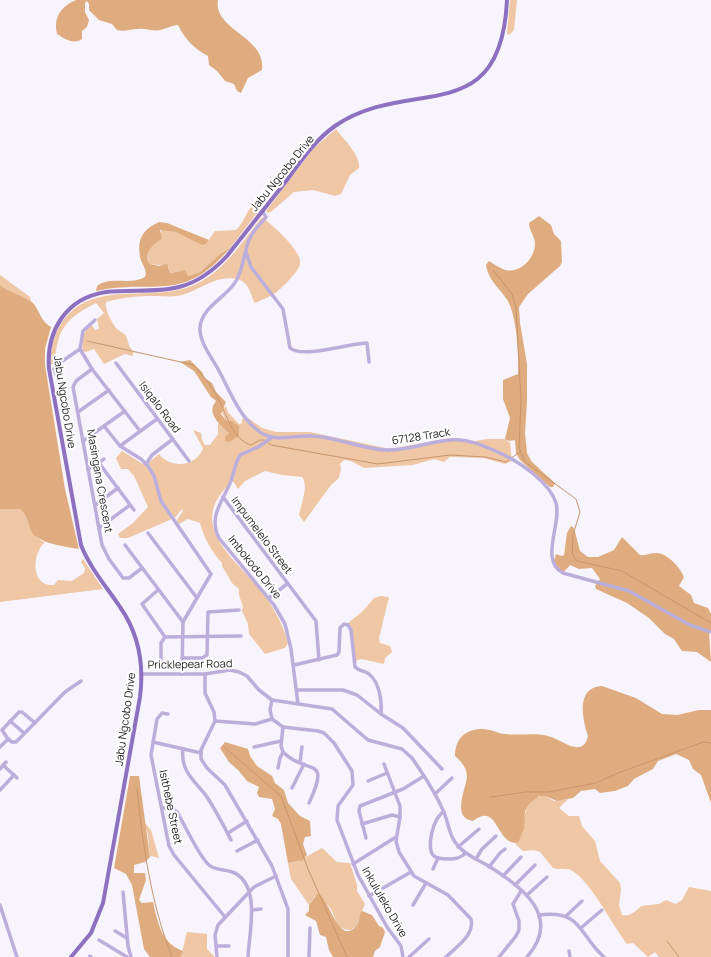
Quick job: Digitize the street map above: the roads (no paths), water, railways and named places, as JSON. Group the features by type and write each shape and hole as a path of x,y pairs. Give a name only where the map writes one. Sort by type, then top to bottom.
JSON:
{"main road":[{"name":"Jabu Ngcobo Drive","path":"71,957 91,933 103,904 140,697 142,674 138,646 131,627 121,608 92,568 81,545 50,375 48,352 55,327 64,314 73,306 91,296 105,292 172,289 202,278 227,256 313,146 327,133 345,120 374,108 447,94 465,87 476,80 489,67 501,45 505,29 507,0"}],"street":[{"path":"262,211 266,218 252,233 245,251 238,279 202,319 200,329 202,340 241,412 256,429 271,438"},
{"path":"245,251 251,268 283,309 289,344 294,350 300,352 335,349 367,343 369,362"},
{"path":"95,320 83,331 80,349 92,369 140,431"},
{"path":"57,376 54,369 55,366 80,349"},
{"name":"Isiqalo Road","path":"116,363 189,461"},
{"name":"Masingana Crescent","path":"92,369 76,381 74,385 104,551 122,576 128,578 142,568"},
{"path":"78,412 108,390"},
{"path":"83,441 125,411"},
{"path":"120,446 158,418"},
{"path":"104,426 120,446 146,464 153,474 161,501 211,574 183,622 182,674"},
{"name":"67128 Track","path":"271,438 319,436 386,450 410,448 457,439 504,454 529,470 546,487 554,498 557,513 552,561 556,569 563,573 629,591 690,625 711,632"},
{"name":"Imbokodo Drive","path":"271,438 258,447 240,454 228,487 215,515 216,532 234,558 269,598 284,624 294,665 298,704"},
{"path":"146,464 152,455 173,439"},
{"path":"88,469 99,463 104,458"},
{"path":"99,463 134,510"},
{"path":"95,505 118,488"},
{"name":"Impumelelo Street","path":"223,496 316,623 319,660"},
{"path":"99,528 130,505"},
{"path":"148,533 197,598"},
{"path":"125,545 183,622"},
{"name":"Impumelelo Street","path":"269,598 287,584"},
{"path":"158,590 142,604 165,637"},
{"path":"182,658 205,657 207,654 208,612 239,610"},
{"path":"294,665 339,654 340,628 344,624 348,625 355,667 369,674 376,683 379,691 381,714"},
{"path":"165,637 241,636"},
{"path":"161,661 160,643 165,637"},
{"name":"Pricklepear Road","path":"142,674 205,674 230,670 239,672 247,676 258,690 272,700 332,709 368,740 402,749 410,755 435,794 444,812 451,835 458,847 489,866 515,885 527,895 534,905 539,915 541,928 534,948 527,957"},
{"path":"205,674 205,692 214,712 215,721 201,753 203,764 225,785 258,840 276,876 288,909 288,957"},
{"path":"35,723 21,712 2,730 8,739 14,742 35,723 65,692 81,680"},
{"path":"297,690 347,690 357,695 381,714 403,728 436,765 442,769"},
{"path":"215,721 255,724 272,719 270,710 272,700"},
{"name":"Isithebe Street","path":"168,714 162,713 157,718 152,758 172,852 225,917"},
{"name":"Inkululeko Drive","path":"272,719 283,727 324,733 334,743 352,771 353,784 338,806 336,815 353,864 369,896 389,930 401,946 404,957"},
{"path":"10,721 24,733"},
{"path":"278,768 283,752 283,727"},
{"path":"0,747 8,739"},
{"path":"254,747 282,741"},
{"path":"153,742 201,753"},
{"path":"292,788 302,763 302,748"},
{"path":"184,749 182,758 187,774 207,798 232,840"},
{"path":"283,752 316,770 319,777 309,803"},
{"path":"384,764 400,806 400,817 396,837 397,848 416,878 453,899 468,914 472,922 469,934 446,957"},
{"path":"0,790 15,776 3,765"},
{"path":"368,781 387,772"},
{"path":"366,838 359,809 360,806 395,792 424,776"},
{"path":"435,794 452,778"},
{"path":"162,808 171,808 177,812 208,864 214,868 229,871 238,875 249,892 252,910 248,957"},
{"path":"444,812 436,818 430,848 432,854 438,858 458,858 466,853"},
{"path":"362,824 392,815 400,817"},
{"path":"228,833 247,822"},
{"path":"458,847 479,829"},
{"path":"476,859 482,849 496,836"},
{"path":"353,864 396,837"},
{"path":"237,851 258,840"},
{"path":"489,866 505,849"},
{"path":"503,876 520,857"},
{"path":"433,869 438,858"},
{"path":"515,885 535,865"},
{"path":"369,896 411,872"},
{"path":"217,957 216,930 225,917 255,885 276,876"},
{"path":"527,895 547,877"},
{"path":"413,905 426,883"},
{"path":"499,957 518,933 519,921 513,904 522,891"},
{"path":"123,892 127,938 131,957"},
{"path":"566,916 582,901"},
{"path":"0,905 17,957"},
{"path":"252,910 261,909"},
{"path":"582,927 602,910"},
{"path":"539,915 555,914 566,916 582,927 592,944 604,957"},
{"path":"309,957 310,928"},
{"path":"115,930 127,938"},
{"path":"409,957 429,939"},
{"path":"99,940 127,957"},
{"path":"216,946 229,946"},
{"path":"569,951 570,957"}],"waterway":[{"path":"493,270 512,294 516,308 521,400 519,448 525,462 576,499 580,512 573,535 572,554 577,561 622,571 711,623"},
{"path":"87,341 194,365 216,394 239,438 251,445 260,440 264,440"},
{"path":"267,442 271,445 378,464 450,455 485,457 506,462 521,451"},
{"path":"491,797 526,792 549,792 596,783 618,773 703,742 711,743"},
{"path":"224,747 281,796 308,869 347,957"},
{"path":"137,789 142,832 153,896 172,957"},
{"path":"667,941 679,957"}]}
